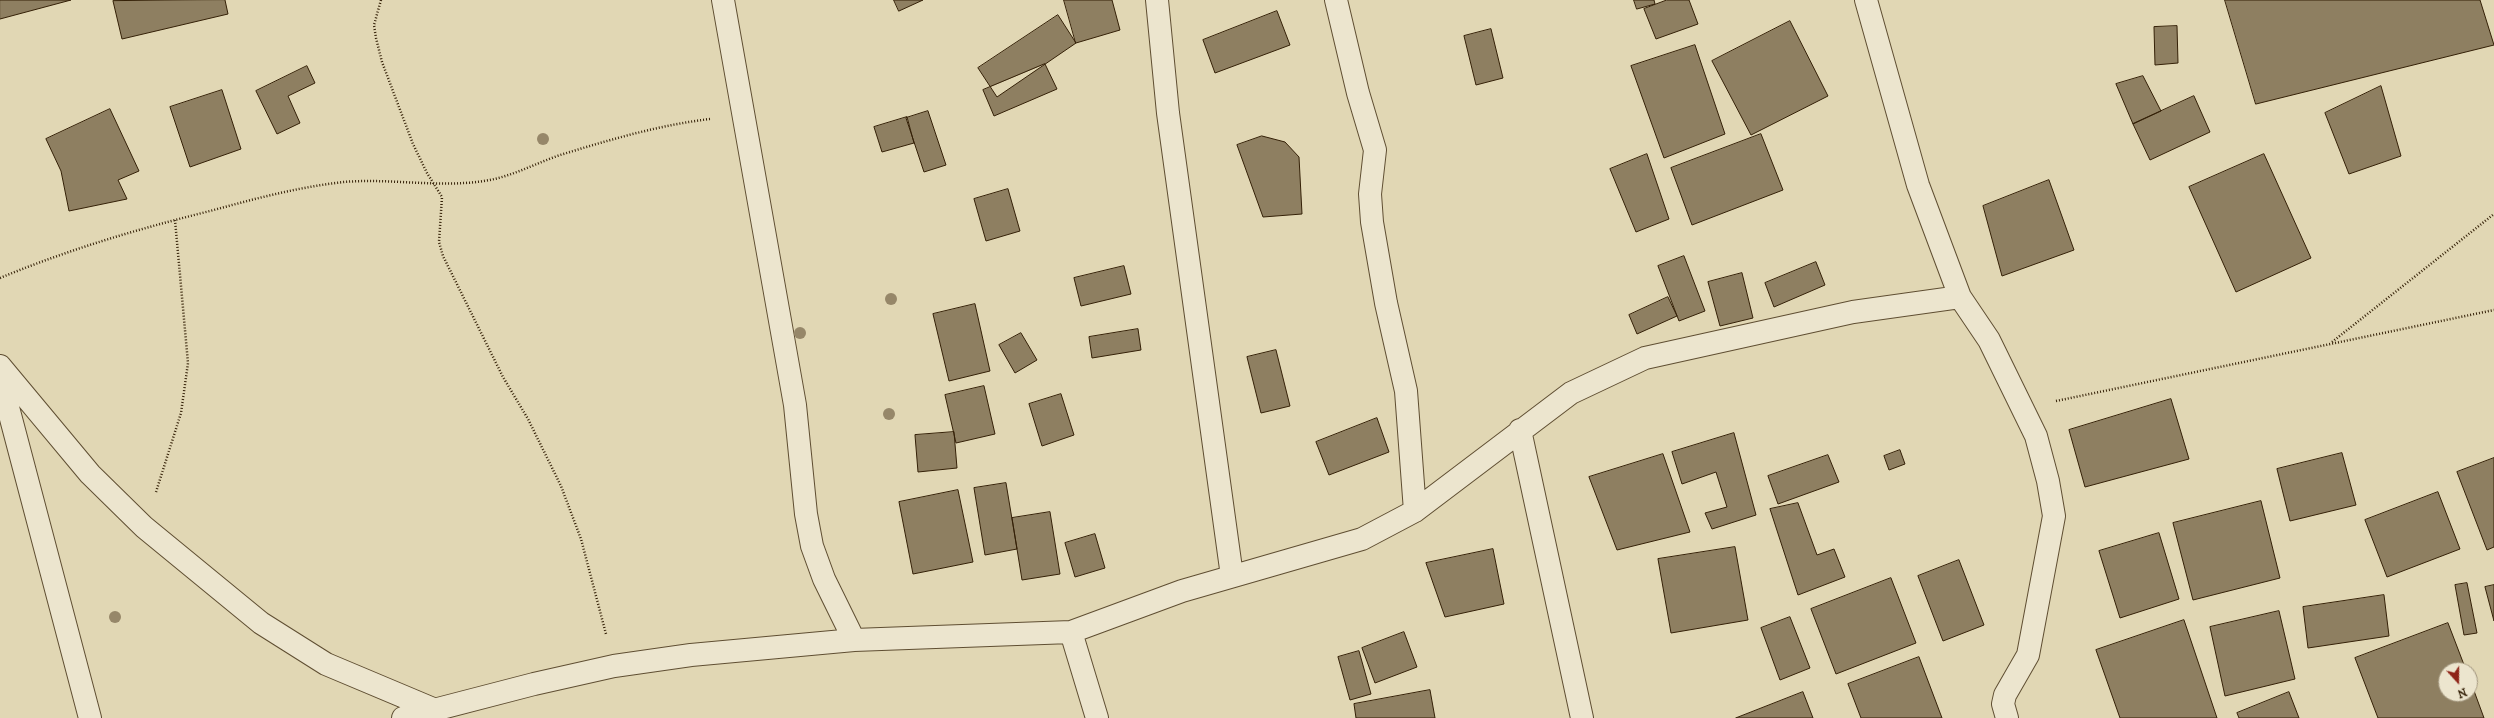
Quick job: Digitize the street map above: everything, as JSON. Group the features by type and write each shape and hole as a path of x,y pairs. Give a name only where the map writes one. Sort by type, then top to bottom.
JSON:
{"street":[{"path":"723,0 744,114 757,201 795,405 806,514 812,546 824,579 854,640"},
{"path":"1157,0 1168,113 1232,576"},
{"path":"1336,0 1358,93 1375,150 1370,194 1372,222 1386,303 1406,391 1415,511"},
{"path":"1866,0 1918,185 1960,297 1989,340 2036,436 2048,481 2054,516 2028,655 2005,695 2003,704 2007,718"},
{"path":"403,718 433,709 614,666 691,654 854,640 1071,632 1182,591 1362,539 1415,511 1520,430 1571,393 1645,358 1853,312 1960,297"},
{"path":"0,366 90,474 144,527 261,623 326,664 433,709"},
{"path":"0,377 90,718"},
{"path":"1520,430 1582,718"},
{"path":"1071,632 1097,718"}],"path":[{"path":"381,0 374,25 382,62 413,144 442,197 439,242 443,256 503,377 528,420 561,486 581,539 614,666"},
{"path":"0,278 58,254 175,220 284,192 342,183 483,181 505,177 557,156 636,133 679,123 744,114"},
{"path":"2331,343 2494,214"},
{"path":"144,527 181,413 188,363 175,220"},
{"path":"2022,409 2494,310"}],"building":[{"path":"0,0 71,0 0,19"},
{"path":"225,0 228,14 122,39 113,1"},
{"path":"894,0 923,0 899,11"},
{"path":"1064,0 1112,0 1120,30 1076,43"},
{"path":"1634,0 1654,0 1655,4 1637,9"},
{"path":"1667,0 1689,0 1698,24 1656,39 1644,9"},
{"path":"2225,0 2480,0 2494,45 2256,104"},
{"path":"1277,11 1290,45 1215,73 1203,40"},
{"path":"1058,15 1076,43 997,97 978,68"},
{"path":"1790,21 1828,96 1751,135 1712,61"},
{"path":"2177,26 2178,63 2155,65 2154,27"},
{"path":"1491,29 1503,78 1476,85 1464,36"},
{"path":"1695,45 1725,134 1664,158 1631,66"},
{"path":"1045,64 1057,89 994,116 983,90"},
{"path":"307,66 315,83 288,96 300,123 277,134 256,91"},
{"path":"2143,76 2161,111 2133,124 2116,84"},
{"path":"2381,86 2401,156 2349,174 2325,113"},
{"path":"222,90 241,149 190,167 170,107"},
{"path":"2194,96 2210,132 2150,160 2133,124"},
{"path":"110,109 139,171 118,180 127,199 69,211 61,171 46,139"},
{"path":"928,111 946,165 924,172 906,118"},
{"path":"907,117 914,143 882,152 874,127"},
{"path":"1761,134 1783,190 1692,225 1671,168"},
{"path":"1262,136 1285,142 1299,157 1302,214 1263,217 1237,145"},
{"path":"1647,154 1669,219 1636,232 1610,169"},
{"path":"2264,154 2311,258 2236,292 2189,187"},
{"path":"2049,180 2074,250 2002,276 1983,206"},
{"path":"1008,189 1020,231 986,241 974,199"},
{"path":"1684,256 1705,311 1679,321 1658,266"},
{"path":"1816,262 1825,285 1774,307 1765,283"},
{"path":"1124,266 1131,294 1081,306 1074,278"},
{"path":"1742,273 1753,318 1720,326 1708,282"},
{"path":"1668,297 1677,316 1637,334 1629,315"},
{"path":"975,304 990,371 949,381 933,314"},
{"path":"1138,329 1141,350 1092,358 1089,337"},
{"path":"1021,333 1037,360 1015,373 999,345"},
{"path":"1276,350 1290,406 1261,413 1247,357"},
{"path":"984,386 995,434 956,443 945,395"},
{"path":"1061,394 1074,435 1042,446 1029,404"},
{"path":"2171,399 2189,459 2085,487 2069,430"},
{"path":"1377,418 1389,452 1329,475 1316,442"},
{"path":"954,432 957,468 918,472 915,435"},
{"path":"1734,433 1756,515 1712,529 1705,513 1727,507 1716,472 1682,484 1672,452"},
{"path":"1900,450 1905,464 1889,470 1884,456"},
{"path":"2342,453 2356,505 2290,521 2277,469"},
{"path":"1663,454 1690,532 1617,550 1589,477"},
{"path":"1828,455 1839,482 1778,504 1768,476"},
{"path":"2494,458 2494,547 2487,550 2457,472"},
{"path":"1006,483 1017,549 985,555 974,488"},
{"path":"958,490 973,562 913,574 899,502"},
{"path":"2438,492 2460,549 2387,577 2365,520"},
{"path":"2261,501 2280,578 2193,600 2173,523"},
{"path":"1798,503 1817,555 1834,549 1845,577 1798,595 1770,509"},
{"path":"1050,512 1060,574 1022,580 1012,518"},
{"path":"2159,533 2179,599 2120,618 2099,551"},
{"path":"1095,534 1105,568 1075,577 1065,543"},
{"path":"1735,547 1748,620 1671,633 1658,559"},
{"path":"1493,549 1504,604 1445,617 1426,563"},
{"path":"1959,560 1984,625 1943,641 1918,576"},
{"path":"1891,578 1916,643 1836,674 1811,609"},
{"path":"2467,583 2477,633 2464,635 2455,585"},
{"path":"2494,585 2494,621 2485,587"},
{"path":"2384,595 2389,636 2308,648 2303,607"},
{"path":"2279,611 2295,679 2225,696 2210,627"},
{"path":"1790,617 1810,668 1780,680 1761,628"},
{"path":"2184,620 2217,718 2120,718 2096,650"},
{"path":"2448,623 2463,662 2438,662 2438,702 2478,702 2484,718 2378,718 2355,658"},
{"path":"1404,632 1417,667 1375,683 1362,648"},
{"path":"1359,651 1371,694 1350,700 1338,657"},
{"path":"1919,657 1942,718 1861,718 1848,684"},
{"path":"1430,690 1435,718 1356,718 1354,704"},
{"path":"1803,692 1813,718 1736,718"},
{"path":"2289,692 2299,718 2239,718 2237,713"}]}
